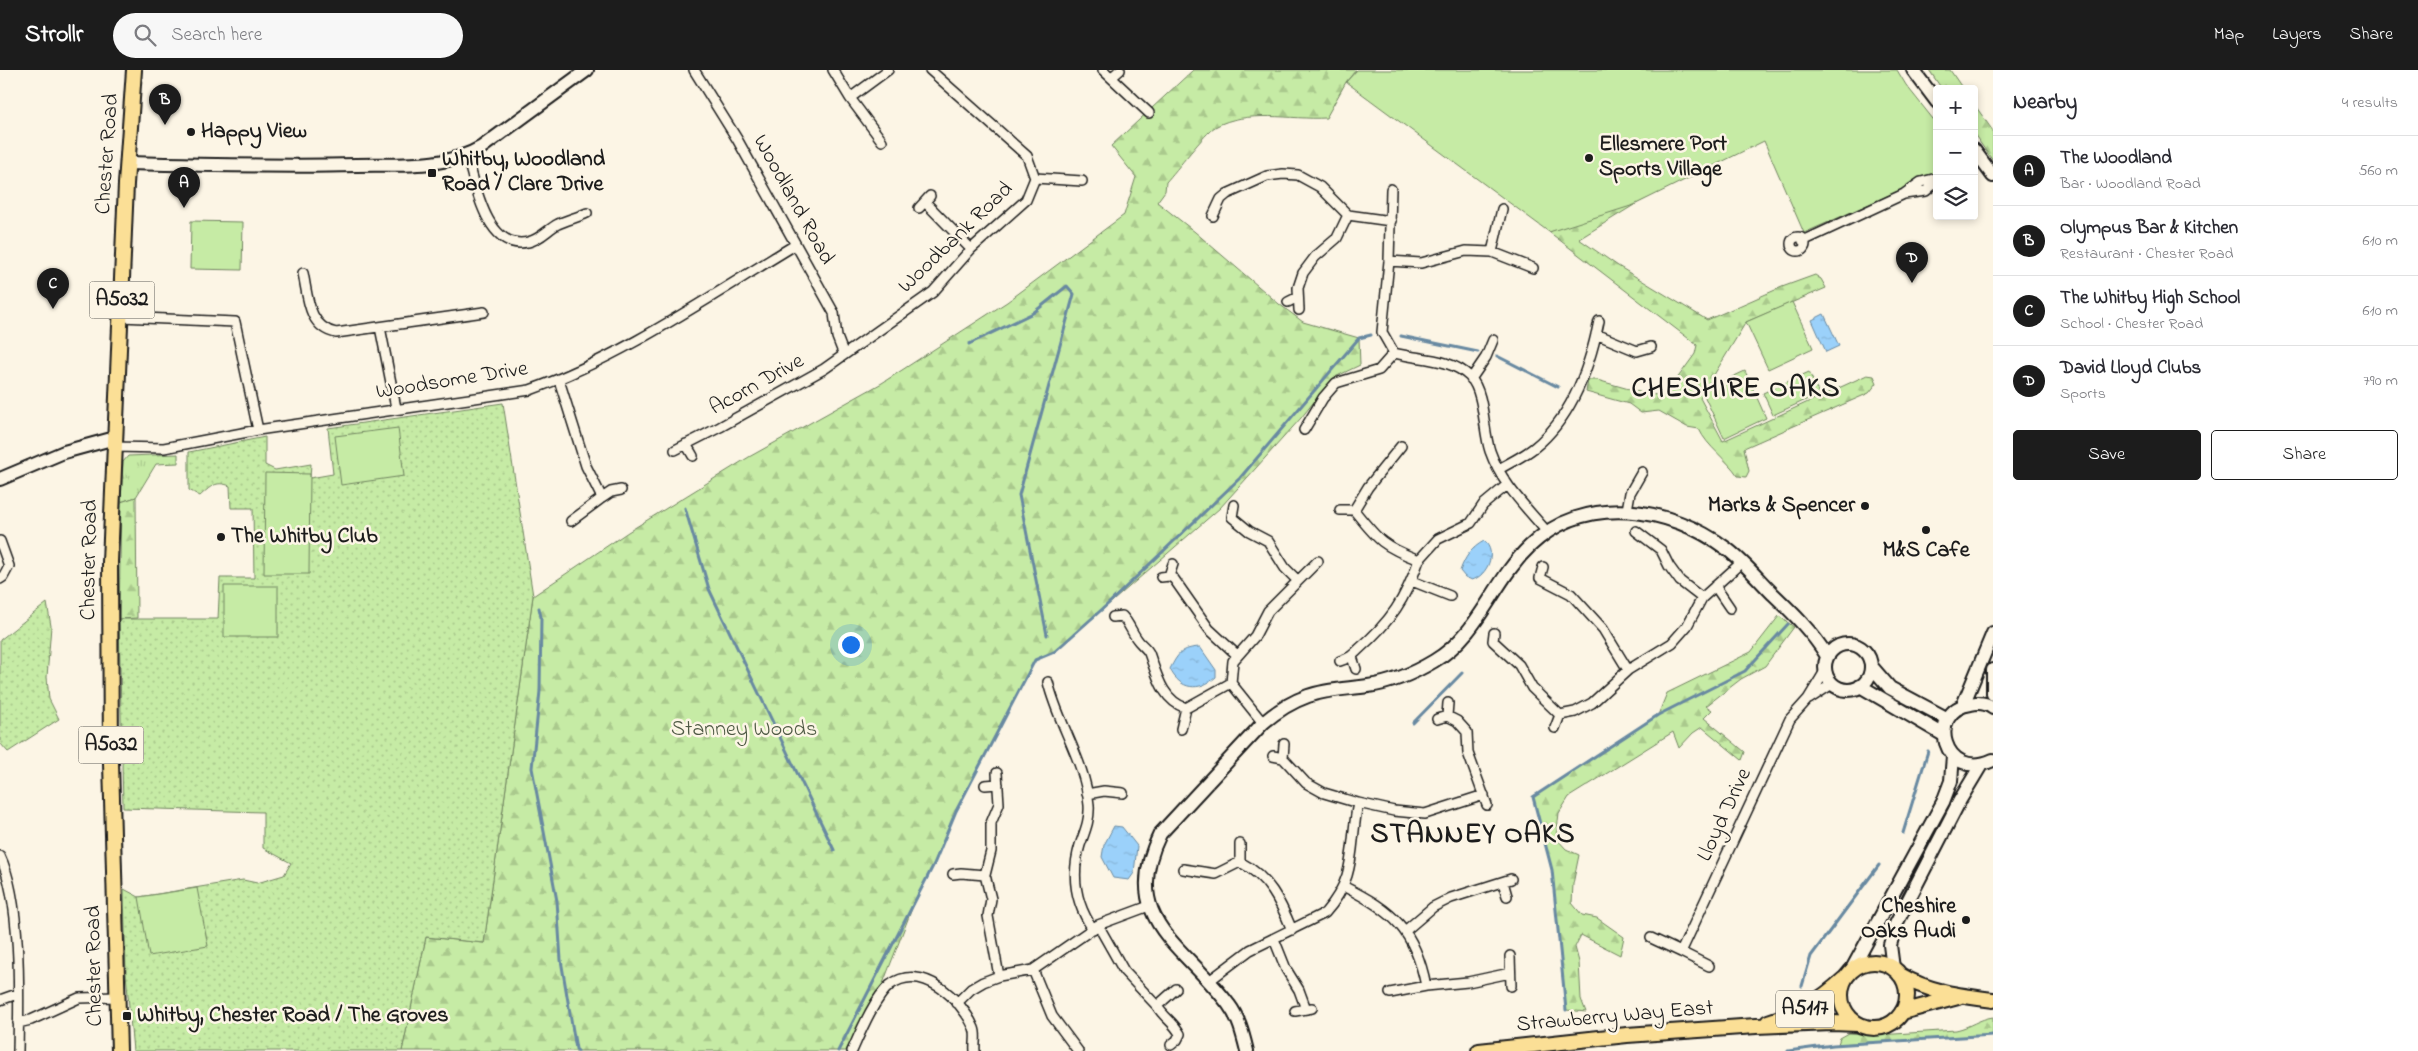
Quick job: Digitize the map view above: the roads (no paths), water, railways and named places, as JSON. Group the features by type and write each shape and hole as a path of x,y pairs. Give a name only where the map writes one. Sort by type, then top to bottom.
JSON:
{"main road":[{"name":"Chester Road","path":"119,1051 110,605 114,443 134,70"},
{"name":"A5117","path":"1961,996 1902,1012 1893,1022 1880,1027 1868,1027 1858,1024 1845,1011 1841,1000 1841,989 1849,973 1862,964 1872,962 1884,964 1925,987 1961,996 1993,1000"},
{"path":"1896,971 1907,993 1902,1012"},
{"name":"Strawberry Way East","path":"1756,1026 1812,1005 1849,973"},
{"name":"Strawberry Way East","path":"1479,1051 1558,1042 1756,1026 1832,1023 1858,1024"}],"street":[{"path":"128,162 326,166 425,163 467,156 586,70"},
{"name":"Woodland Road","path":"694,70 737,139 834,313 837,337 844,355"},
{"path":"833,70 850,98 882,141"},
{"path":"850,98 888,70"},
{"name":"Woodbank Road","path":"844,355 933,292 971,248 1026,200 1035,178 1026,156 930,70"},
{"path":"1104,70 1149,114"},
{"path":"1112,77 1120,70"},
{"path":"1913,70 1933,97"},
{"path":"467,156 487,219 499,234 511,242 528,242 543,235 557,224 587,213"},
{"path":"1978,158 1993,176"},
{"path":"1213,216 1221,199 1227,194 1267,176 1283,174 1298,175 1320,187 1348,215 1391,220"},
{"path":"1035,178 1082,181"},
{"path":"1804,241 1904,194 1926,190 1933,184"},
{"path":"1391,189 1389,261 1382,332 1394,353"},
{"path":"924,202 971,248"},
{"path":"1492,252 1502,209"},
{"path":"1299,310 1298,298 1300,280 1303,273 1322,250 1337,238 1348,215"},
{"name":"Woodsome Drive","path":"114,443 164,448 258,430 396,408 530,390 559,380 619,351 795,245"},
{"path":"1389,261 1421,263 1466,251 1492,252 1533,268"},
{"path":"303,273 313,319 319,326 336,332 484,312"},
{"path":"1288,302 1298,298"},
{"path":"121,317 235,322 258,430"},
{"path":"1499,470 1537,446 1565,413 1578,390 1599,321"},
{"path":"380,327 396,408"},
{"path":"1596,334 1629,348 1647,352"},
{"path":"1471,379 1486,357 1493,340"},
{"path":"1394,353 1444,362 1471,379 1481,404 1490,450 1499,470 1507,485 1547,532"},
{"path":"1304,430 1318,406 1336,383 1379,370 1394,353"},
{"name":"Acorn Drive","path":"674,450 795,386 844,355"},
{"path":"559,380 586,466 602,498"},
{"path":"0,479 64,452 114,443"},
{"path":"686,444 693,456"},
{"path":"1354,510 1372,481 1401,446"},
{"path":"1627,510 1630,493 1642,472"},
{"path":"1340,661 1352,657 1373,639 1393,615 1412,581 1419,560 1438,539 1471,523 1483,504 1507,485"},
{"path":"571,521 611,492 621,490"},
{"path":"1234,505 1227,518 1268,541 1285,568 1297,580"},
{"path":"1340,510 1354,510"},
{"path":"1354,510 1378,541 1395,551 1419,560"},
{"path":"1247,1051 1242,1030 1230,1006 1165,934 1149,906 1146,891 1147,870 1150,853 1160,834 1278,710 1310,696 1393,681 1436,660 1463,639 1529,547 1547,532 1582,516 1603,511 1627,510 1658,516 1687,526 1727,549 1831,652"},
{"path":"1636,531 1661,550 1669,566 1680,581 1702,598"},
{"path":"0,541 9,566 4,577 0,579"},
{"path":"1264,723 1231,683 1231,669 1238,655 1256,636 1268,611 1318,561"},
{"path":"1560,715 1575,712 1592,703 1628,670 1672,643 1687,626 1702,598 1742,562"},
{"path":"1173,564 1165,576 1182,588 1209,629 1238,655"},
{"path":"1543,567 1536,581 1571,594 1603,629 1628,670"},
{"path":"1412,581 1450,596"},
{"path":"1715,586 1730,608"},
{"path":"1121,614 1137,640 1146,648 1151,664 1167,696 1176,704 1186,708"},
{"path":"1963,705 1993,633"},
{"path":"1483,646 1493,637 1519,665 1532,688 1560,715"},
{"path":"1842,644 1857,646 1868,656 1871,666 1870,674 1860,686 1846,690 1832,684 1825,671 1831,652 1842,644"},
{"path":"1352,657 1356,669"},
{"path":"1871,666 1890,688 1948,719"},
{"path":"1993,670 1993,694"},
{"name":"Lloyd Drive","path":"1681,952 1790,718 1808,699 1825,671"},
{"path":"1048,682 1056,711 1067,732 1087,794 1089,819 1077,856 1074,886 1078,899 1124,971 1157,1006 1162,1015 1174,1023 1184,1036 1171,1045"},
{"path":"1181,729 1186,708 1231,683"},
{"name":"Lloyd Drive","path":"1808,699 1832,684"},
{"path":"1860,686 1944,734"},
{"path":"1993,708 1978,702 1963,705 1954,710 1948,719 1944,734 1947,747 1953,756 1970,765 1981,765 1993,760"},
{"path":"1447,716 1448,703"},
{"path":"1555,728 1560,715"},
{"path":"1437,719 1447,716 1457,720 1466,732 1468,753 1487,805"},
{"path":"1283,758 1284,744"},
{"path":"1272,756 1283,758 1298,776 1311,786 1332,796 1394,811 1425,814 1484,795"},
{"path":"1849,973 1943,802 1951,781 1953,756"},
{"path":"1896,971 1890,945 1896,924 1960,800 1981,765"},
{"path":"997,773 998,804 992,817 991,851 985,875 991,899 988,916 999,976"},
{"path":"985,785 998,784"},
{"path":"1087,794 1104,791 1123,793"},
{"path":"1209,981 1250,950 1325,913 1344,887 1352,858 1354,825 1358,803"},
{"path":"1240,844 1240,862"},
{"path":"0,856 15,926 18,1051"},
{"path":"1240,862 1252,868 1267,882 1280,902 1292,930"},
{"path":"1183,869 1216,874 1240,862"},
{"path":"953,874 985,875"},
{"path":"1405,931 1433,907 1451,898 1507,880 1507,896"},
{"path":"1344,887 1377,903 1405,931 1413,943 1422,967 1426,986"},
{"path":"957,1003 971,989 999,976 1033,970 1096,927 1149,906"},
{"path":"1651,938 1708,966"},
{"path":"1274,939 1286,969 1309,1008 1295,1011"},
{"path":"1510,956 1511,986"},
{"path":"1033,970 1052,1016 1078,1051"},
{"path":"1390,993 1426,986 1468,982 1510,973"},
{"path":"852,1051 881,994 891,984 915,978 926,980 938,986 957,1003 974,1029 975,1051"},
{"path":"1157,1006 1176,989"},
{"path":"0,1000 17,994"},
{"path":"18,1023 31,1020 79,998 117,997"}],"water":[{"path":"1824,314 1839,346 1826,352 1812,320"},
{"path":"1484,541 1490,551 1489,563 1482,574 1472,580 1465,577 1460,571 1469,553"},
{"path":"1200,647 1216,670 1216,677 1210,682 1197,687 1184,685 1174,676 1170,669 1181,652"},
{"path":"1114,826 1122,827 1137,846 1134,873 1129,880 1113,878 1102,857 1104,845"}],"waterway":[{"path":"969,344 1033,313 1067,286 1074,294 1019,495 1047,635"},
{"path":"838,1051 934,864 956,811 1035,660 1054,652 1108,604 1240,478 1359,338 1371,335"},
{"path":"1401,336 1478,352"},
{"path":"1497,356 1558,387"},
{"path":"685,508 709,589 834,850"},
{"path":"539,608 541,617 540,691 532,768 557,901 561,960 576,1049 578,1051"},
{"path":"1566,1010 1552,870 1533,797 1658,715 1745,671 1788,624"},
{"path":"1413,723 1462,673"},
{"path":"1903,833 1928,751"},
{"path":"1802,986 1811,956 1879,865"},
{"path":"1788,1051 1833,1045 1993,1035"}],"place":[{"name":"Olympus Bar & Kitchen","path":"165,125"},
{"name":"Happy View","path":"191,132"},
{"name":"Ellesmere Port Sports Village","path":"1589,158"},
{"name":"Whitby, Woodland Road / Clare Drive","path":"432,173"},
{"name":"The Woodland","path":"184,208"},
{"name":"David Lloyd Clubs","path":"1912,283"},
{"name":"The Whitby High School","path":"53,309"},
{"name":"Marks & Spencer","path":"1865,506"},
{"name":"M&S Cafe","path":"1926,530"},
{"name":"The Whitby Club","path":"221,537"},
{"name":"Cheshire Oaks Audi","path":"1966,920"},
{"name":"Whitby, Chester Road / The Groves","path":"127,1016"}],"district":[{"name":"CHESHIRE OAKS","path":"1736,389"},
{"name":"STANNEY OAKS","path":"1473,835"}],"park label":[{"name":"Stanney Woods","path":"744,730"}]}
